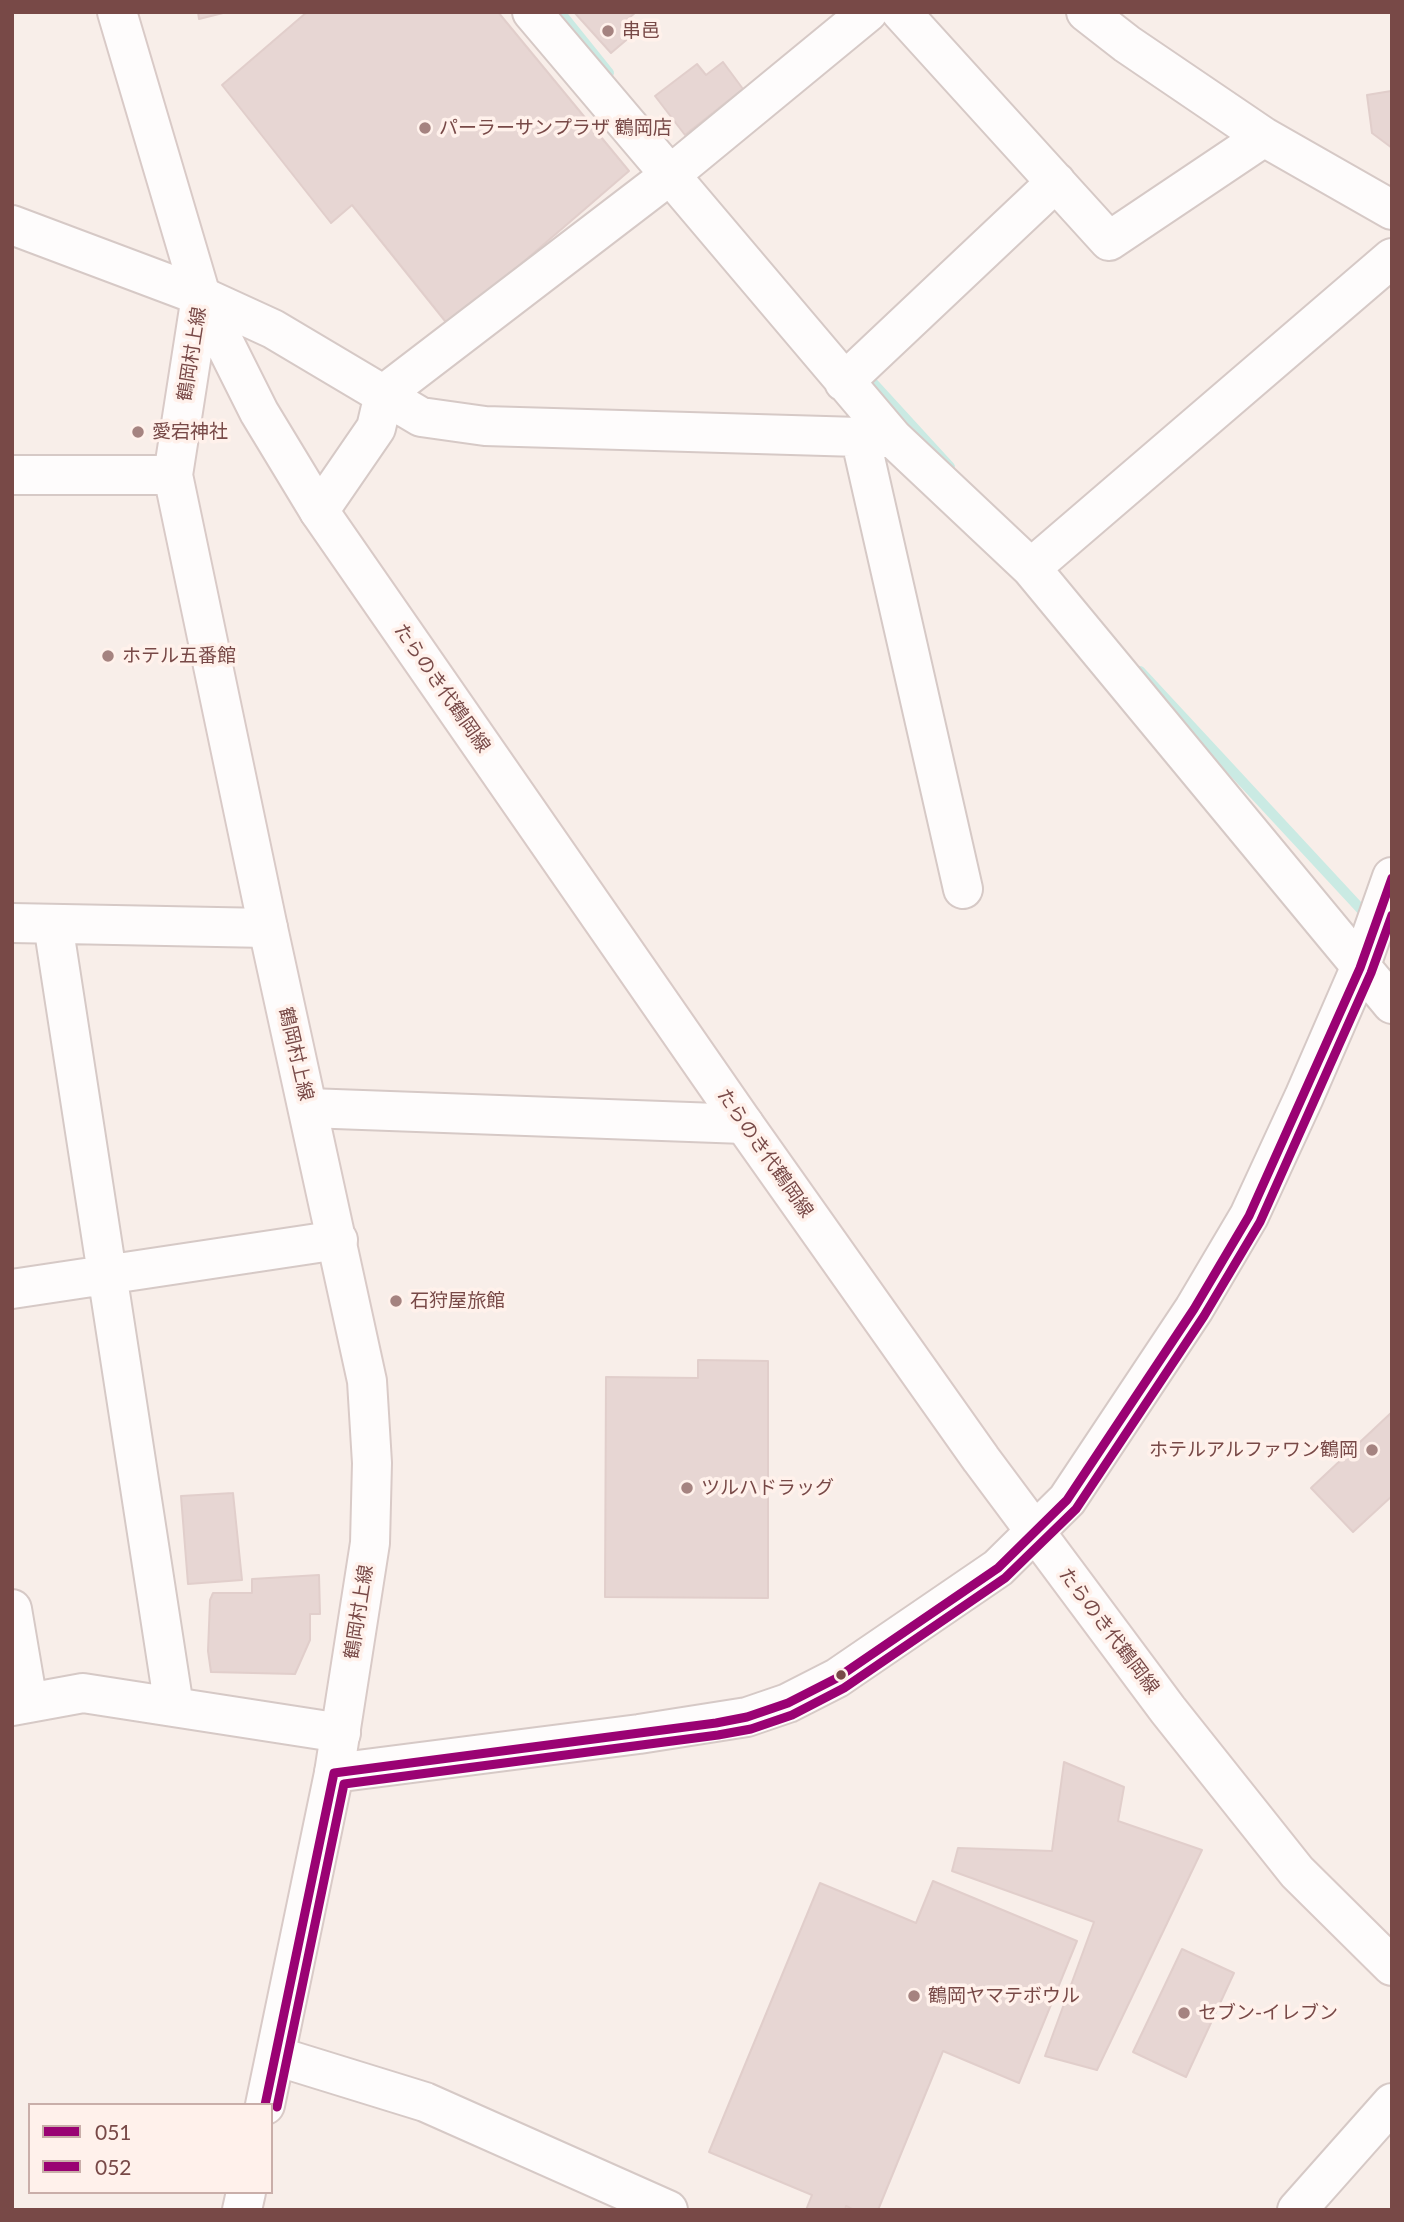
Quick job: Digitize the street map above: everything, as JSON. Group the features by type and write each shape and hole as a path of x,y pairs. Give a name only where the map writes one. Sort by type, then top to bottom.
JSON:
{"street":[{"name":"鶴岡村上線","path":"117,12 201,296 173,475 367,1381 372,1463 370,1543 334,1773 265,2103"},
{"path":"532,12 844,382 877,437 1031,568 1392,1004"},
{"path":"319,511 376,428 384,394 670,175 868,12"},
{"path":"901,12 1110,241 1264,137"},
{"path":"1086,12 1127,44 1264,137 1392,210"},
{"path":"844,382 1056,182"},
{"path":"12,225 201,296 273,329 421,417 485,426 877,437"},
{"path":"1031,568 1392,258"},
{"name":"たらのき代鶴岡線","path":"201,296 260,412 319,511 744,1124 1035,1533 1168,1710 1297,1872 1392,1966"},
{"path":"877,437 963,889"},
{"path":"12,475 173,475"},
{"path":"334,1773 627,1736 747,1717 788,1703 837,1678 998,1567 1068,1500 1194,1309 1249,1216 1360,968 1392,877"},
{"path":"12,923 268,928"},
{"path":"52,924 174,1707"},
{"path":"308,1108 744,1124"},
{"path":"12,1289 338,1240"},
{"path":"12,1609 20,1704 83,1693 341,1733"},
{"path":"276,2056 425,2102 667,2210"},
{"path":"1297,2210 1392,2103"}],"building":[{"path":"198,12 227,12 199,19"},
{"name":"パーラーサンプラザ 鶴岡店","path":"307,12 498,12 629,171 449,326 352,205 331,223 222,85"},
{"name":"串邑","path":"574,12 636,12 621,25 631,36 611,53"},
{"path":"723,62 743,89 685,135 655,96 697,64 706,75"},
{"path":"1392,91 1392,148 1372,133 1367,95"},
{"name":"ツルハドラッグ","path":"698,1360 768,1361 768,1598 605,1597 606,1377 698,1378"},
{"name":"ホテルアルファワン鶴岡","path":"1392,1412 1392,1496 1353,1532 1311,1488"},
{"path":"233,1493 242,1580 188,1584 181,1496"},
{"path":"319,1575 320,1614 310,1614 310,1640 295,1674 211,1672 208,1651 210,1600 213,1593 252,1593 252,1579"},
{"path":"1064,1762 1124,1787 1118,1821 1202,1850 1097,2070 1045,2056 1094,1922 952,1871 958,1848 1052,1851"},
{"name":"鶴岡ヤマテボウル","path":"933,1881 1077,1941 1019,2083 943,2051 878,2210 854,2210 846,2206 845,2210 806,2210 812,2195 709,2152 820,1883 916,1923"},
{"name":"セブン-イレブン","path":"1182,1949 1234,1973 1186,2077 1133,2052"}],"waterway":[{"path":"560,12 609,73"},
{"path":"864,373 950,467"},
{"path":"1140,671 1369,918"}],"transit line":[{"name":"051","path":"265,2103 334,1773 716,1723 747,1717 788,1703 837,1678 998,1568 1067,1500 1194,1309 1249,1216 1360,968 1392,878"},
{"name":"052","path":"277,2107 344,1784 718,1735 751,1729 792,1715 844,1688 1005,1578 1076,1509 1204,1316 1260,1222 1371,973 1392,915"}],"place":[{"name":"串邑","path":"608,31"},
{"name":"パーラーサンプラザ 鶴岡店","path":"425,128"},
{"name":"愛宕神社","path":"138,432"},
{"name":"ホテル五番館","path":"108,656"},
{"name":"石狩屋旅館","path":"396,1301"},
{"name":"ホテルアルファワン鶴岡","path":"1372,1450"},
{"name":"ツルハドラッグ","path":"687,1488"},
{"name":"鶴岡ヤマテボウル","path":"914,1996"},
{"name":"セブン-イレブン","path":"1184,2013"}]}
